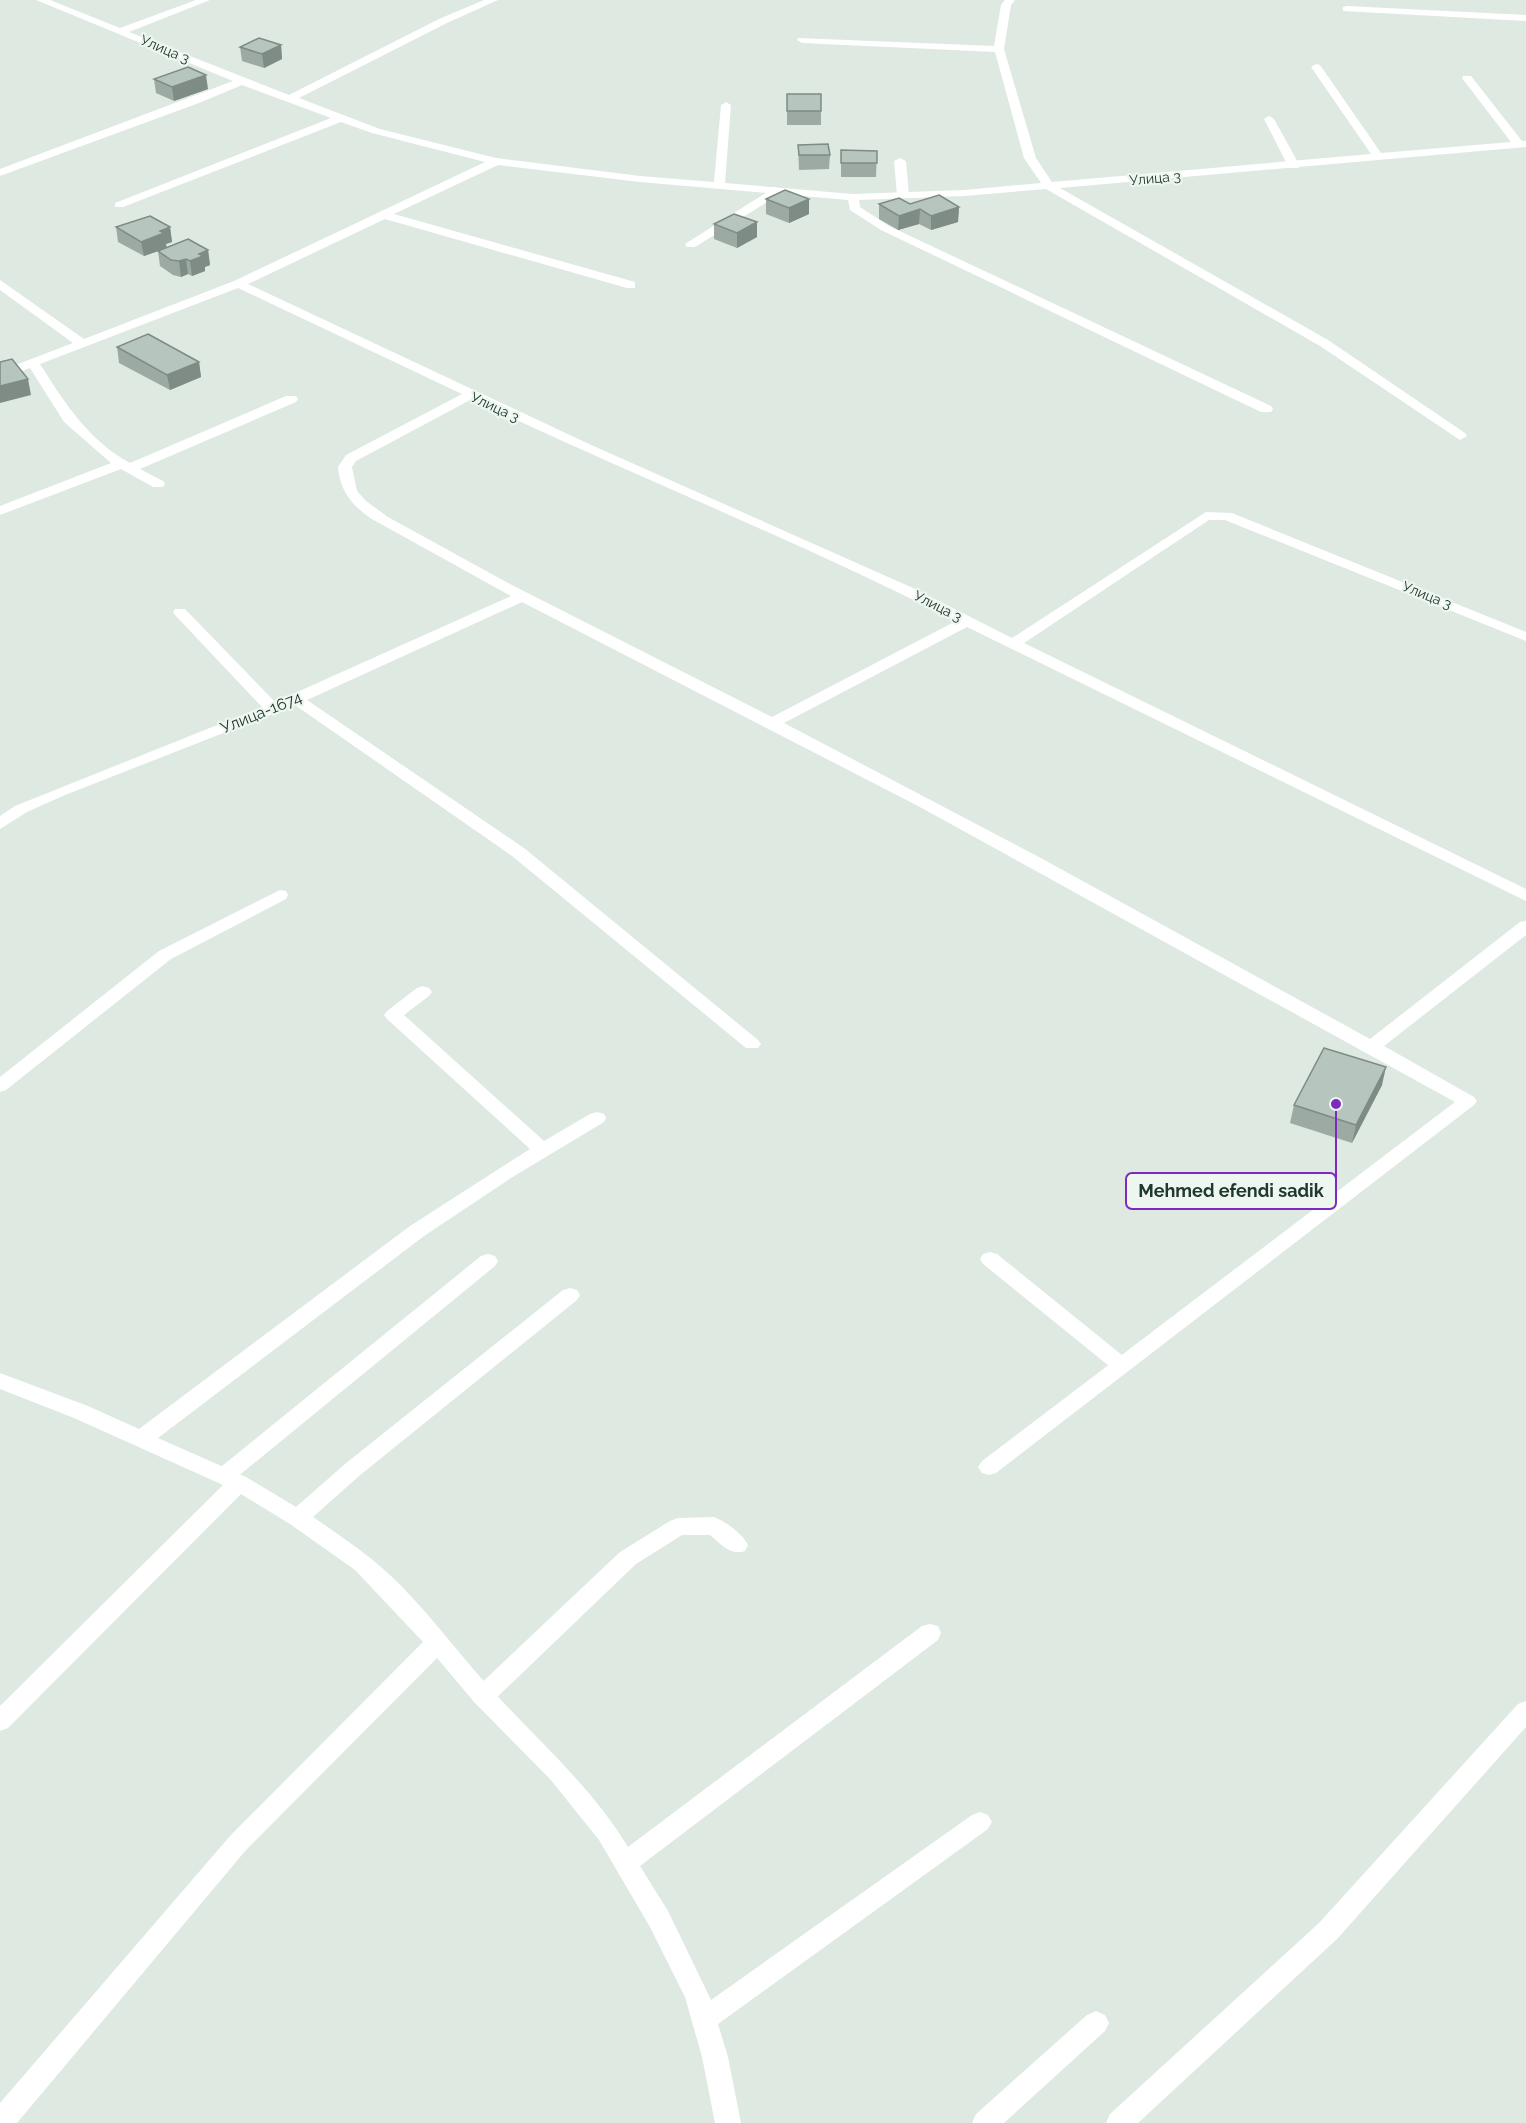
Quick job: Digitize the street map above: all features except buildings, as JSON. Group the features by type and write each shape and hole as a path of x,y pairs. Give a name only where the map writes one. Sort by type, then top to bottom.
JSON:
{"street":[{"name":"Улица 3","path":"41,0 338,119 403,139 496,161 640,179 853,197 1050,187 1522,144"},
{"path":"122,31 205,0"},
{"path":"288,99 443,21 493,0"},
{"path":"1010,0 1006,5 999,49 1030,158 1050,187 1324,343 1460,436"},
{"path":"1347,9 1526,18"},
{"path":"802,40 999,49"},
{"path":"1316,68 1379,158"},
{"path":"1467,78 1522,144"},
{"path":"0,173 195,101 242,81"},
{"path":"719,186 726,105"},
{"path":"119,205 338,119"},
{"path":"1269,120 1294,166"},
{"path":"0,375 238,284 496,161"},
{"path":"900,161 903,195"},
{"path":"691,244 776,190"},
{"path":"853,197 854,208 885,228 1266,410"},
{"path":"385,215 631,285"},
{"path":"0,284 83,344"},
{"name":"Улица 3","path":"238,284 470,395 908,591 1526,896"},
{"path":"33,363 69,419 111,458 158,484"},
{"path":"470,395 351,458 345,467 348,487 356,498 386,521 522,597 774,722 1157,927 1468,1101 989,1467"},
{"path":"0,511 126,466 291,399"},
{"name":"Улица 3","path":"1013,644 1206,516 1227,516 1442,601 1526,637"},
{"name":"Улица-1674","path":"0,824 21,809 59,792 296,699 522,597"},
{"path":"180,612 272,708"},
{"path":"774,722 968,621"},
{"path":"296,699 518,852 752,1044"},
{"path":"0,1086 165,956 280,895"},
{"path":"1371,1047 1526,926"},
{"path":"423,992 393,1015 543,1150"},
{"path":"141,1439 417,1231 597,1118"},
{"path":"990,1259 1121,1365"},
{"path":"0,1721 232,1480 488,1261"},
{"path":"298,1518 352,1470 570,1295"},
{"path":"0,1381 81,1412 232,1480 298,1518 363,1564 412,1613 483,1696 558,1772 608,1833 659,1919 697,1995 715,2057 728,2123"},
{"path":"483,1696 628,1558 678,1527 714,1526 737,1545"},
{"path":"625,1863 930,1633"},
{"path":"0,2123 238,1843 437,1643"},
{"path":"1119,2123 1328,1931 1526,1711"},
{"path":"704,2019 980,1822"},
{"path":"985,2123 1096,2023"}],"place":[{"name":"Mehmed efendi sadik","path":"1336,1104"}]}
